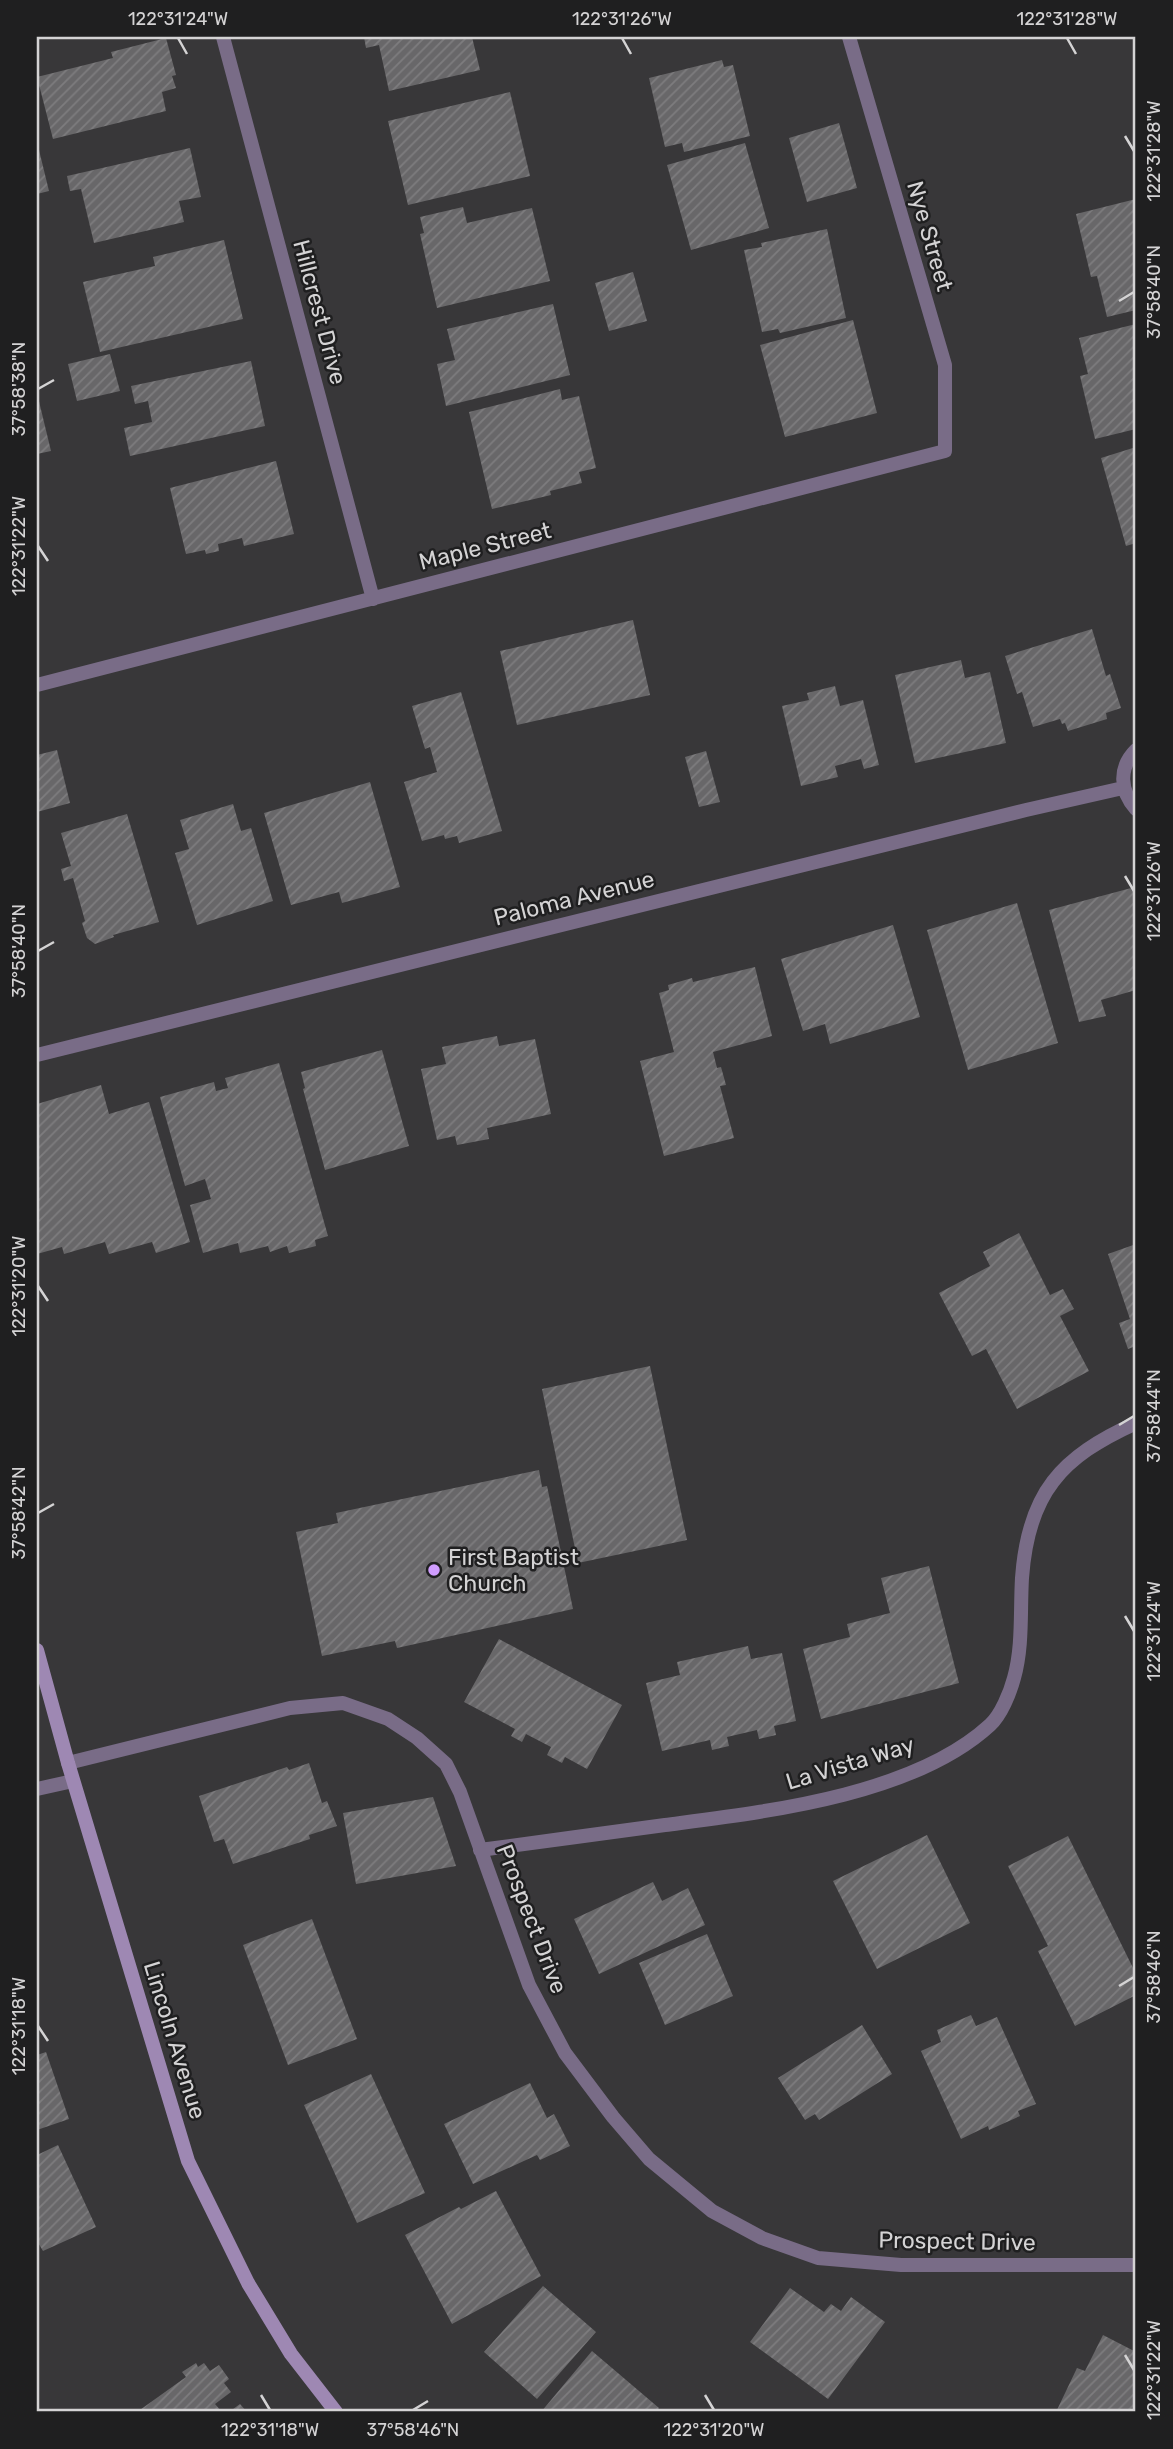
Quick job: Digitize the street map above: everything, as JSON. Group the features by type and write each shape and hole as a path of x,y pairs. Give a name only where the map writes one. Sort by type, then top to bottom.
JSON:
{"main road":[{"name":"Lincoln Avenue","path":"38,1660 188,2161 248,2283 291,2354 336,2412"}],"street":[{"name":"Hillcrest Drive","path":"223,37 373,599"},
{"name":"Nye Street","path":"849,37 944,365 945,451"},
{"name":"Maple Street","path":"37,685 945,451"},
{"path":"1136,750 1126,763 1123,775 1123,788 1136,809"},
{"name":"Paloma Avenue","path":"37,1055 1123,788"},
{"name":"La Vista Way","path":"481,1850 761,1812 843,1794 902,1776 952,1753 992,1724 1010,1690 1020,1657 1022,1576 1030,1526 1043,1494 1079,1455 1100,1439 1136,1423"},
{"name":"Prospect Drive","path":"68,1763 289,1708 343,1703 388,1720 417,1738 446,1764 460,1792 529,1985 565,2053 649,2160 712,2211 762,2238 818,2258 901,2266 1136,2265"},
{"path":"37,1789 74,1781"}],"building":[{"path":"364,37 472,37 480,70 389,91 379,45 366,48"},
{"path":"166,38 176,75 172,76 176,88 162,92 166,111 53,139 37,77 113,58 111,52"},
{"path":"722,60 724,67 733,65 750,136 684,152 682,143 665,147 649,78"},
{"path":"510,92 530,176 408,205 388,121"},
{"path":"839,123 857,188 807,202 789,138"},
{"path":"745,143 769,228 691,250 667,165"},
{"path":"190,148 201,197 179,201 184,222 94,243 81,189 70,191 67,176"},
{"path":"39,150 49,191 37,194 37,151"},
{"path":"1136,199 1136,310 1107,317 1097,276 1091,277 1076,214"},
{"path":"463,207 467,223 532,208 550,281 437,308 420,234 424,233 420,217"},
{"path":"827,229 846,318 780,333 778,329 762,332 744,250 762,247 761,243"},
{"path":"224,240 243,319 100,352 83,282 155,266 153,257"},
{"path":"633,272 647,321 609,331 595,283"},
{"path":"553,304 570,375 446,406 437,364 455,360 447,329"},
{"path":"853,320 877,413 785,437 760,345"},
{"path":"1136,324 1136,429 1095,439 1080,376 1088,374 1079,338"},
{"path":"110,354 120,391 77,401 68,364"},
{"path":"251,361 265,426 130,456 124,428 152,422 148,401 135,404 131,386"},
{"path":"560,389 562,400 579,396 596,468 579,472 582,483 550,491 551,495 492,509 469,412"},
{"path":"37,393 51,451 37,454"},
{"path":"1136,447 1136,543 1126,546 1101,458"},
{"path":"276,461 294,534 244,546 242,538 218,544 219,551 206,554 205,550 186,554 170,488"},
{"path":"633,620 650,695 517,725 500,651"},
{"path":"1092,629 1106,676 1110,674 1121,708 1106,713 1107,719 1068,731 1060,719 1033,727 1022,692 1017,694 1005,656"},
{"path":"961,660 965,678 990,672 1006,743 915,763 895,675"},
{"path":"835,686 840,706 863,700 879,765 864,769 861,759 835,766 838,777 801,786 782,706 809,700 807,693"},
{"path":"461,692 502,831 459,843 457,836 445,839 444,835 422,841 404,782 437,772 430,747 425,749 412,706"},
{"path":"57,750 70,803 37,812 37,755"},
{"path":"706,751 720,802 699,807 685,757"},
{"path":"370,782 400,887 342,903 339,892 291,905 264,813"},
{"path":"233,804 241,831 251,828 273,901 197,925 175,853 189,849 180,820"},
{"path":"127,814 159,922 113,935 114,937 95,944 87,938 82,923 85,921 73,878 64,881 61,869 71,866 61,833"},
{"path":"1135,887 1136,990 1101,1000 1106,1016 1079,1022 1049,910"},
{"path":"1017,903 1058,1043 968,1070 927,930"},
{"path":"893,925 920,1017 830,1044 825,1024 803,1031 781,959"},
{"path":"755,967 772,1036 713,1052 717,1068 721,1067 726,1085 720,1086 734,1138 664,1156 640,1061 674,1052 659,993 669,990 668,985 692,978 693,982"},
{"path":"497,1036 499,1046 535,1039 551,1114 487,1128 489,1139 457,1145 455,1136 437,1140 421,1069 446,1064 442,1047"},
{"path":"382,1050 409,1146 325,1170 303,1089 305,1088 301,1072"},
{"path":"279,1063 328,1236 315,1240 316,1246 289,1253 287,1246 270,1252 268,1246 240,1253 238,1243 203,1253 190,1205 211,1199 205,1179 185,1186 160,1097 214,1082 216,1091 228,1088 225,1078"},
{"path":"101,1085 109,1114 149,1102 190,1242 156,1253 152,1242 109,1254 105,1242 64,1254 62,1247 37,1254 37,1104"},
{"path":"1019,1233 1050,1295 1063,1289 1074,1309 1060,1316 1089,1371 1017,1409 986,1349 972,1356 939,1293 990,1266 983,1252"},
{"path":"1136,1244 1136,1346 1128,1349 1119,1323 1130,1319 1108,1254"},
{"path":"650,1366 687,1540 578,1563 542,1389"},
{"name":"First Baptist Church","path":"539,1470 542,1487 547,1486 573,1609 397,1648 395,1641 322,1656 296,1532 338,1523 336,1513"},
{"path":"929,1566 959,1683 821,1719 803,1649 850,1637 847,1624 890,1613 881,1578"},
{"path":"499,1639 622,1705 587,1769 565,1757 562,1763 547,1755 551,1747 526,1734 522,1742 511,1736 515,1729 464,1702"},
{"path":"748,1646 751,1659 782,1653 796,1721 774,1726 776,1735 759,1739 757,1730 727,1737 729,1746 712,1750 710,1740 662,1751 646,1683 680,1675 677,1662"},
{"path":"309,1763 322,1803 327,1801 337,1826 309,1835 310,1839 233,1864 224,1839 214,1842 199,1796 287,1767 289,1770"},
{"path":"433,1797 456,1866 356,1884 343,1813"},
{"path":"927,1835 970,1923 877,1969 833,1881"},
{"path":"1068,1836 1136,1974 1136,1995 1075,2026 1038,1951 1048,1946 1008,1866"},
{"path":"653,1882 662,1901 688,1888 705,1925 599,1974 574,1919"},
{"path":"312,1919 357,2039 288,2065 243,1945"},
{"path":"707,1934 733,1996 665,2025 639,1963"},
{"path":"971,2015 976,2026 997,2017 1036,2104 1018,2111 1020,2116 989,2130 988,2126 961,2139 921,2051 941,2042 937,2030"},
{"path":"862,2025 892,2074 819,2120 815,2114 805,2120 778,2078"},
{"path":"46,2052 69,2119 37,2130 37,2055"},
{"path":"371,2074 425,2193 357,2223 304,2105"},
{"path":"530,2083 547,2118 554,2114 570,2146 540,2160 537,2155 473,2184 444,2124"},
{"path":"58,2145 96,2227 43,2251 37,2241 37,2155"},
{"path":"496,2191 541,2276 452,2324 405,2235"},
{"path":"543,2286 596,2332 537,2399 484,2352"},
{"path":"790,2288 824,2312 831,2304 841,2311 851,2297 885,2322 828,2399 750,2342"},
{"path":"1103,2335 1136,2352 1136,2412 1056,2412 1077,2368 1085,2371"},
{"path":"592,2351 659,2408 656,2412 541,2412"},
{"path":"196,2363 198,2367 204,2363 210,2371 219,2365 229,2379 224,2383 231,2392 215,2404 222,2412 137,2412 186,2377 182,2372"},
{"path":"240,2404 247,2412 229,2412"}],"place":[{"name":"First Baptist Church","path":"434,1570"}]}
